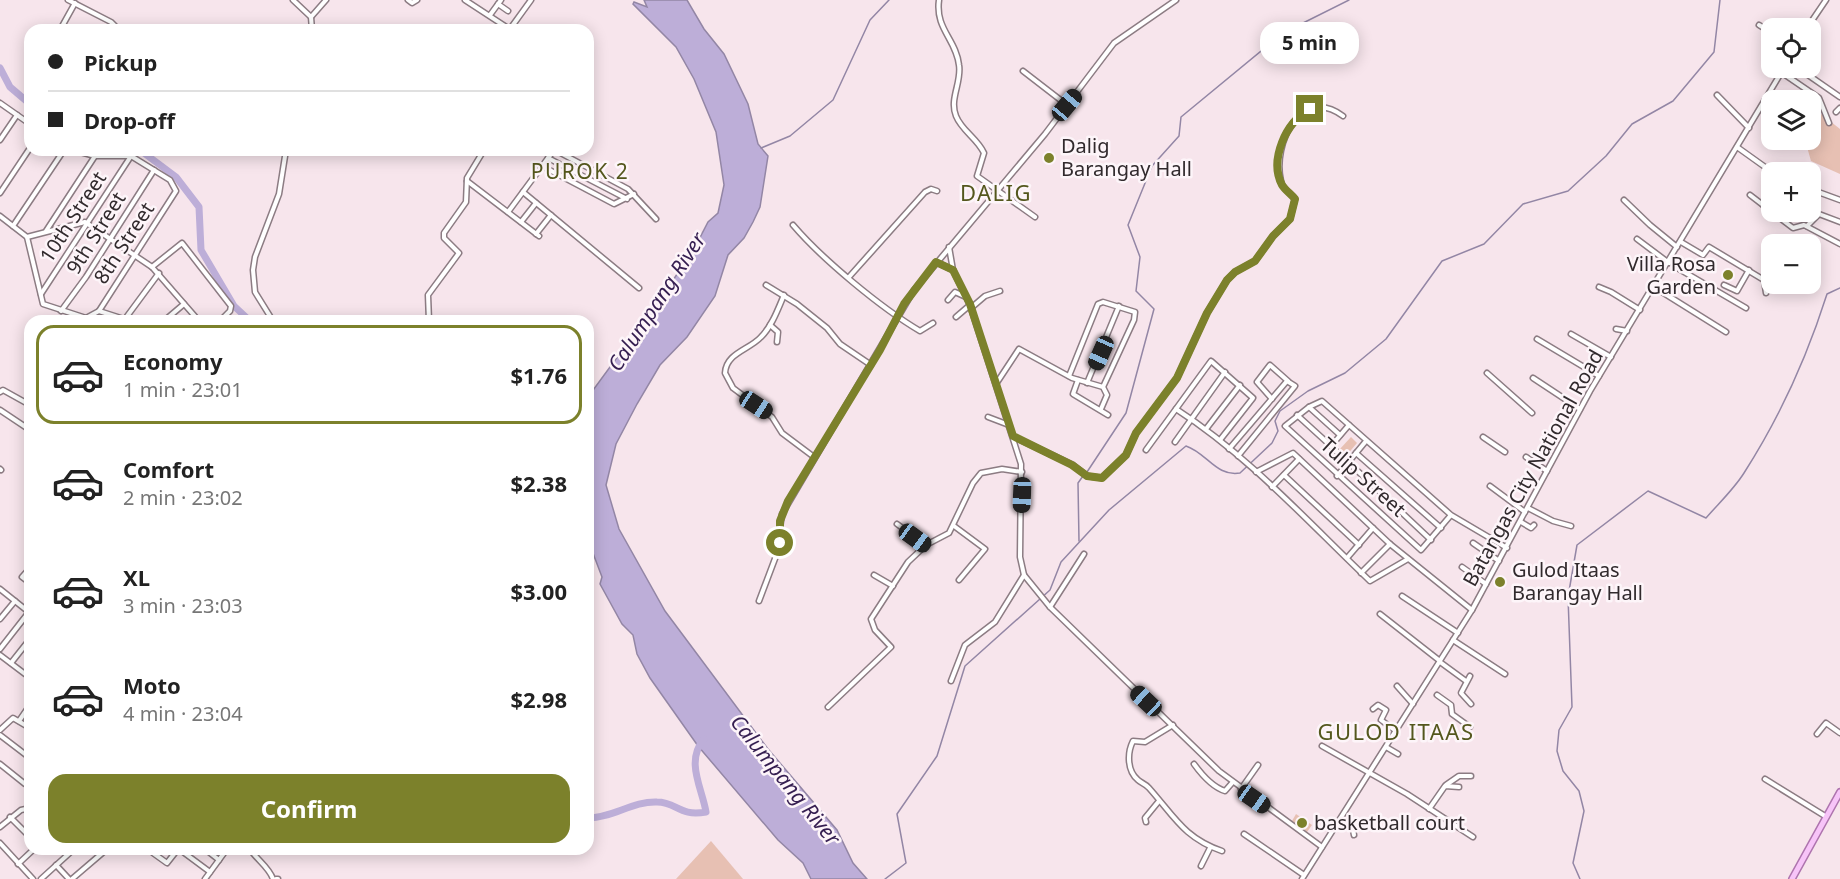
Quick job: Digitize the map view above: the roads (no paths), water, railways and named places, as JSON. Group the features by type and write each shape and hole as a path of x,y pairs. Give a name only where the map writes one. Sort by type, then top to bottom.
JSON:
{"main road":[{"path":"1792,879 1840,792"}],"street":[{"path":"69,0 113,24"},
{"path":"293,0 311,17 312,24"},
{"path":"311,17 326,0"},
{"path":"408,0 412,3 417,0"},
{"path":"465,0 504,24"},
{"path":"514,24 531,0"},
{"path":"939,0 938,20 956,52 960,69 954,110 964,129 984,153 977,176 1035,217"},
{"path":"759,601 776,556 782,514 871,365 897,316 936,262 1067,105 1114,43 1176,0"},
{"path":"1814,18 1826,0"},
{"path":"490,15 499,2 508,11"},
{"path":"63,24 75,3"},
{"path":"1023,71 1067,105"},
{"name":"Batangas City National Road","path":"1303,877 1472,610 1599,376 1778,78"},
{"path":"1793,78 1819,98 1829,123"},
{"path":"1812,78 1840,97"},
{"path":"1716,95 1749,128"},
{"path":"0,103 24,120"},
{"path":"1013,436 1082,471 1087,476 1102,478 1126,455 1136,433 1177,378 1207,313 1227,280 1235,272 1255,261 1273,236 1290,219 1295,199 1281,181 1278,153 1284,135 1303,113 1310,109 1326,109 1343,116"},
{"path":"0,140 17,115"},
{"path":"1737,147 1761,164"},
{"path":"0,193 25,156"},
{"path":"13,226 59,156"},
{"path":"46,231 95,156 131,156 154,170"},
{"name":"10th Street","path":"40,294 85,222 131,156"},
{"path":"269,315 255,292 253,270 255,257 274,211 285,156"},
{"path":"429,315 428,295 459,253 443,234 466,202 466,181 481,156"},
{"path":"566,156 634,194 656,219"},
{"path":"508,212 548,158 627,199"},
{"path":"542,166 614,204 634,194"},
{"name":"8th Street","path":"99,311 176,191 170,180 154,170"},
{"name":"9th Street","path":"61,311 86,277 154,170"},
{"path":"466,181 538,235 551,215"},
{"path":"849,277 925,192 931,189 937,191"},
{"path":"524,192 639,288"},
{"path":"1821,193 1840,200"},
{"path":"1750,195 1761,203"},
{"path":"1624,200 1677,247"},
{"path":"521,222 537,203"},
{"path":"1807,226 1819,214 1840,222"},
{"path":"0,216 27,237 42,304 75,315"},
{"path":"27,237 85,222 152,267 194,315"},
{"path":"1785,222 1793,228 1802,224 1807,226 1840,244"},
{"path":"793,225 849,277 897,316 920,331 933,323"},
{"path":"1637,239 1679,269 1746,308"},
{"path":"1681,242 1703,255 1709,247 1761,278"},
{"path":"152,267 182,243 231,306 226,315"},
{"path":"949,246 953,270 970,306 1010,425 1022,472 1020,557 1024,575 1050,607 1232,783 1322,847"},
{"path":"936,262 953,270"},
{"path":"1724,285 1737,291 1749,270"},
{"path":"131,315 159,273"},
{"path":"766,285 784,295 827,328 840,344 871,365"},
{"path":"1599,287 1611,291 1640,310"},
{"path":"1654,287 1726,333"},
{"path":"956,317 985,296 1000,291"},
{"path":"948,300 955,292 966,297"},
{"path":"784,295 770,325 760,339 728,363 725,370 726,376 733,388 772,417 782,433 814,457"},
{"path":"1069,376 1086,340 1098,304 1103,302 1119,306 1133,311 1135,315 1103,387"},
{"path":"171,315 184,304"},
{"path":"1087,383 1119,306"},
{"path":"92,315 99,311 112,315"},
{"path":"770,325 777,329 777,342"},
{"path":"1616,329 1627,331"},
{"path":"1571,334 1611,357"},
{"path":"1537,339 1599,376"},
{"path":"996,385 1017,349 1078,380 1103,387 1107,395 1101,409"},
{"path":"1146,450 1211,360 1252,396 1254,401 1220,440"},
{"path":"1238,456 1295,389 1295,386 1270,365 1257,382 1272,399"},
{"path":"1175,442 1225,372"},
{"path":"1487,374 1532,413"},
{"path":"1533,378 1580,409"},
{"path":"1078,380 1073,394 1108,415"},
{"path":"1229,449 1288,381"},
{"path":"1206,429 1240,385"},
{"path":"0,392 3,390 24,402"},
{"path":"1451,515 1431,540 1297,415 1321,400 1451,515 1507,548"},
{"path":"1309,407 1341,435"},
{"path":"1176,409 1220,440 1372,581 1408,559"},
{"path":"0,410 24,426"},
{"name":"Tulip Street","path":"1297,415 1285,426 1337,476 1421,550 1431,540"},
{"path":"988,417 1010,425"},
{"path":"1331,446 1349,425"},
{"path":"1484,437 1505,452"},
{"path":"1337,476 1366,441"},
{"path":"1256,472 1291,453 1390,544 1472,610"},
{"path":"1356,453 1441,528"},
{"path":"1526,457 1546,471"},
{"path":"1272,487 1299,459"},
{"path":"828,707 891,647 875,630 871,619 905,567 924,547 943,538 954,526 973,483 981,473 1002,470 1022,472"},
{"path":"1284,475 1359,545"},
{"path":"1490,486 1526,510 1571,526"},
{"path":"1521,522 1531,528 1534,525"},
{"path":"897,524 905,530 908,539 924,547"},
{"path":"954,526 985,549 959,580"},
{"path":"1347,558 1373,528"},
{"path":"1473,543 1499,561"},
{"path":"1361,573 1390,544"},
{"path":"1050,607 1084,554"},
{"path":"1462,567 1486,584"},
{"path":"874,575 893,586"},
{"path":"951,681 964,645 995,622 1024,575"},
{"path":"0,589 24,609"},
{"path":"1402,596 1458,633"},
{"path":"0,619 15,601"},
{"path":"1380,614 1466,681"},
{"path":"0,649 24,619"},
{"path":"1453,640 1505,674"},
{"path":"11,663 24,647"},
{"path":"0,655 24,673"},
{"path":"1470,676 1461,696 1471,704"},
{"path":"1397,686 1413,704"},
{"path":"1437,696 1451,705 1452,714 1470,727"},
{"path":"1373,709 1378,705 1386,710 1381,720 1396,731"},
{"path":"19,721 24,714"},
{"path":"0,730 10,718 24,724"},
{"path":"1817,734 1826,723 1840,733"},
{"path":"1173,725 1145,742 1133,741 1128,756 1136,778 1147,786 1180,827 1210,848 1222,851"},
{"path":"0,735 24,753"},
{"path":"1322,746 1473,837"},
{"path":"1386,747 1398,754"},
{"path":"0,764 24,783"},
{"path":"1194,764 1222,791 1225,791 1232,783"},
{"path":"1241,789 1258,765"},
{"path":"1429,809 1445,786 1459,776 1471,776"},
{"path":"1765,779 1825,816"},
{"path":"1445,786 1459,787"},
{"path":"1146,822 1145,818 1159,801"},
{"path":"0,827 10,817 24,809"},
{"path":"10,817 24,831"},
{"path":"1339,821 1353,830 1354,835"},
{"path":"1244,834 1303,877"},
{"path":"1,847 33,879"},
{"path":"1201,866 1210,848"},
{"path":"18,864 28,855"},
{"path":"41,879 67,855"},
{"path":"56,865 70,879 100,855"},
{"path":"155,855 167,863 173,855"},
{"path":"186,855 210,872"},
{"path":"213,855 219,860"},
{"path":"205,879 223,855"},
{"path":"254,855 276,879"}],"water":[{"name":"Calumpang River","path":"644,0 687,0 704,29 724,54 748,104 758,144 768,156 760,207 753,222 744,238 728,255 715,296 687,337 660,365 637,404 616,444 606,485 619,529 665,611 768,749 837,830 853,863 867,879 811,879 803,863 778,840 698,746 650,678 637,654 633,635 622,624 600,584 602,577 594,556 594,389 665,292 694,249 708,222 718,213 724,185 716,132 694,79 676,47 633,4 634,2 647,7"}],"waterway":[{"path":"761,148 790,136 833,100 870,20 889,0"},
{"path":"1087,472 1126,413 1154,309 1136,291 1140,257 1128,225 1152,166 1179,136 1181,117 1283,33 1349,0"},
{"path":"885,879 906,863 897,814 937,756 965,666 1050,590 1061,562 1109,510 1186,446 1218,468 1240,473 1272,443 1278,431 1275,421 1280,411 1308,391 1345,373 1386,339 1442,261 1484,244 1523,204 1568,191 1606,156 1632,124 1673,101 1714,52 1720,0"},
{"path":"0,68 10,87 24,99"},
{"path":"148,156 176,177 199,207 201,250 234,306 244,315"},
{"path":"1580,879 1573,863 1584,811 1579,791 1563,771 1557,751 1559,730 1572,707 1568,597 1577,545 1648,491 1706,518 1736,485 1757,452 1792,386 1827,294 1840,288"},
{"path":"1079,541 1078,483 1083,476"},
{"path":"594,817 648,802 669,804 690,813 706,812 695,765 698,747 704,739"}],"place":[{"name":"Dalig Barangay Hall","path":"1049,158"},
{"name":"Villa Rosa Garden","path":"1728,275"},
{"name":"Gulod Itaas Barangay Hall","path":"1500,582"},
{"name":"basketball court","path":"1302,823"}],"district":[{"name":"PUROK 2","path":"580,172"},
{"name":"DALIG","path":"996,193"},
{"name":"GULOD ITAAS","path":"1396,732"}]}
